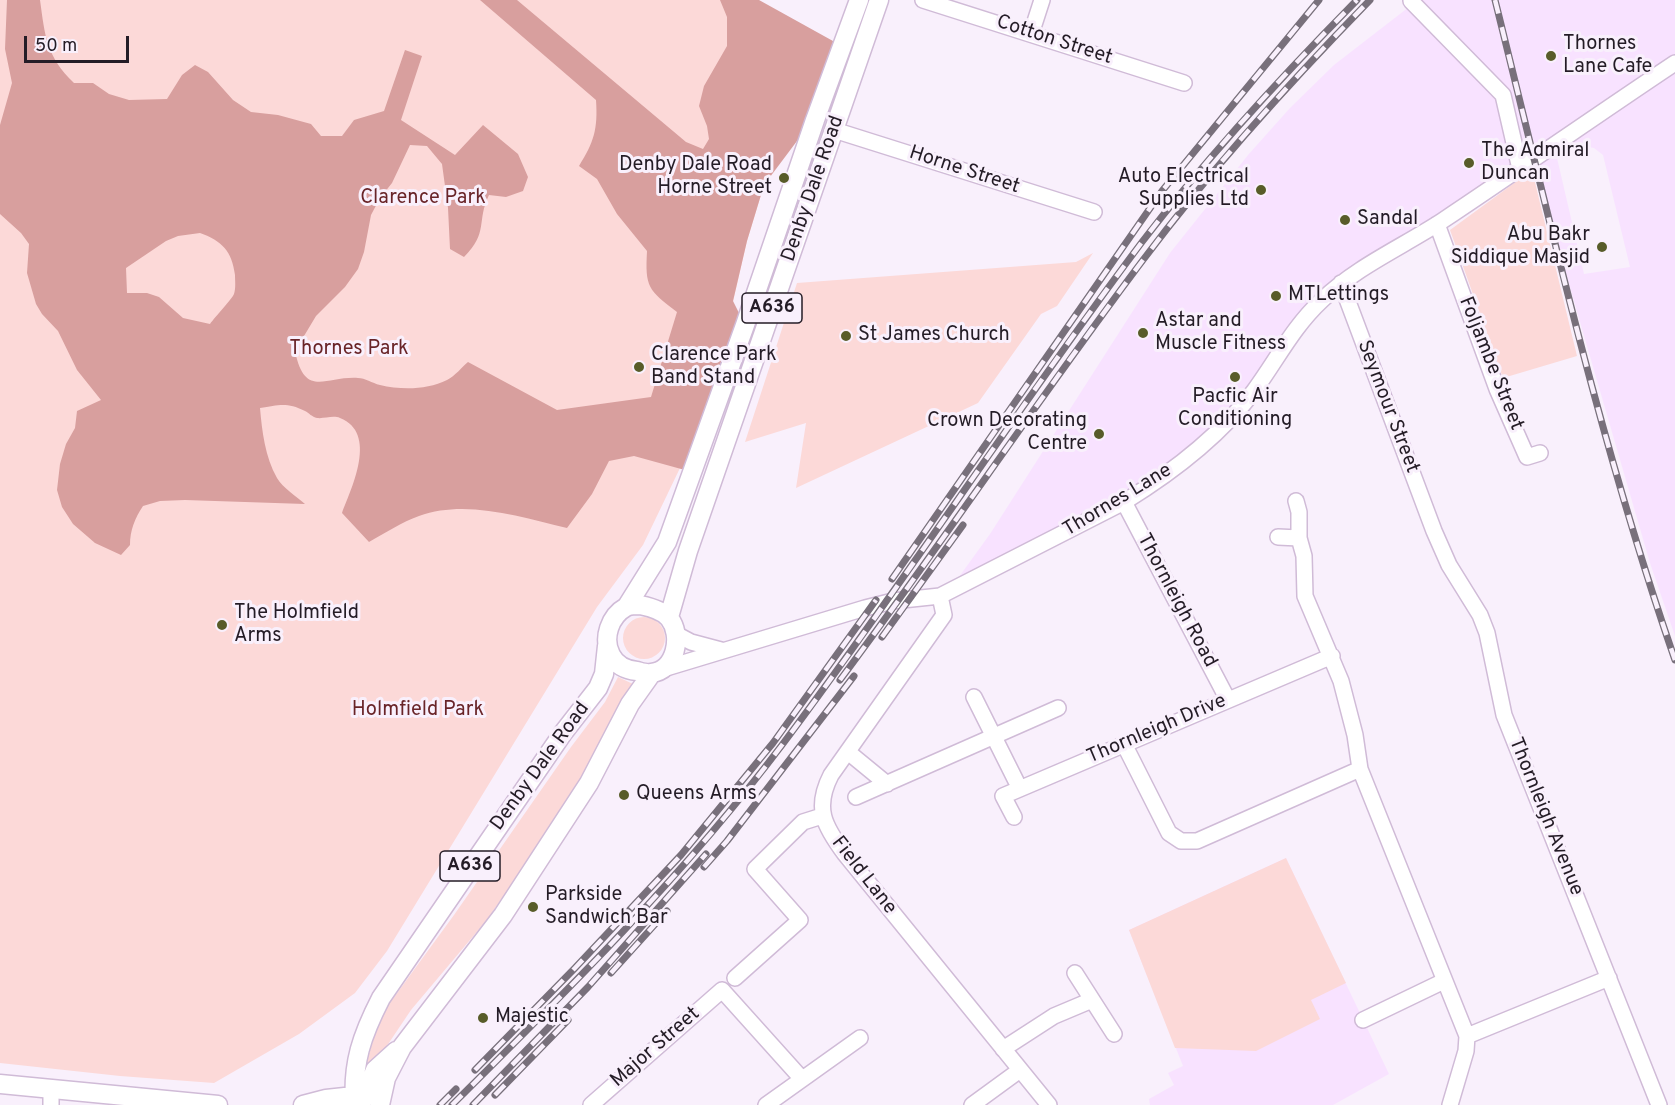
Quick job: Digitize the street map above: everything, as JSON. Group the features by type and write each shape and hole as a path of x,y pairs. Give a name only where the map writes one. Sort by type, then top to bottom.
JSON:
{"main road":[{"name":"Denby Dale Road","path":"627,606 667,542 745,325 814,120 859,0"},
{"name":"Denby Dale Road","path":"672,625 691,540 879,0"},
{"path":"627,606 652,607 672,625"},
{"name":"A636","path":"607,646 607,634 615,616 627,606"},
{"name":"A636","path":"657,671 672,659 672,625"},
{"name":"Denby Dale Road","path":"364,1103 355,1068 364,1032 381,998 563,733 598,688 604,674 607,646"},
{"path":"607,646 612,657 623,668 630,671 657,671"},
{"name":"Denby Dale Road","path":"364,1103 375,1070 402,1047 502,915 589,783 630,704 657,671"},
{"path":"0,1084 51,1097 218,1105"},
{"path":"303,1105 326,1099 364,1103"}],"street":[{"name":"Cotton Street","path":"923,0 1184,83"},
{"path":"1031,34 1042,0"},
{"path":"1411,1 1503,95 1520,169"},
{"name":"Thornes Lane","path":"657,671 721,650 893,601 940,596 1124,502 1170,471 1222,427 1255,389 1288,338 1321,301 1341,283 1437,224 1675,63"},
{"name":"Horne Street","path":"834,130 1094,212"},
{"name":"Foljambe Street","path":"1437,224 1497,389 1527,457 1540,453"},
{"name":"Seymour Street","path":"1341,283 1434,531"},
{"path":"1296,501 1299,512 1299,538 1304,556 1305,596 1341,681 1350,713 1360,769 1467,1036 1466,1051 1449,1105"},
{"name":"Thornleigh Road","path":"1124,502 1228,700"},
{"name":"Thornleigh Avenue","path":"1434,531 1449,565 1484,624 1492,652 1498,694 1504,715 1659,1105"},
{"path":"1278,537 1299,538"},
{"name":"Field Lane","path":"940,596 944,615 831,775 824,789 822,816 829,832 844,854 1049,1105"},
{"path":"672,625 691,642 721,650"},
{"name":"Thornleigh Drive","path":"1014,817 1003,796 1332,656"},
{"path":"975,697 1016,781"},
{"path":"856,797 1058,708"},
{"path":"1124,744 1169,833 1181,841 1197,841 1360,769"},
{"path":"848,752 887,784"},
{"path":"735,978 800,920 755,869 803,822 822,816"},
{"path":"1075,973 1113,1034"},
{"path":"1467,1036 1609,978"},
{"path":"1364,1020 1444,981"},
{"name":"Major Street","path":"591,1105 722,990 802,1079"},
{"path":"1003,1049 1054,1016 1092,1000"},
{"path":"766,1105 860,1038"},
{"path":"972,1105 1020,1070"}],"shaded area":[{"path":"7,0 40,0 48,45 58,64 74,83 93,83 109,94 129,100 167,99 182,75 195,65 208,72 233,100 251,112 278,115 311,124 321,136 342,136 354,120 384,111 405,50 422,56 401,120 455,155 483,125 518,154 528,177 523,191 506,197 489,195 477,241 464,257 450,249 448,208 442,164 427,146 410,145 392,183 380,198 371,215 364,252 358,269 345,287 316,316 295,351 299,366 304,375 318,382 358,378 388,387 414,388 431,386 447,380 468,362 557,410 651,397 677,312 650,287 647,273 647,251 617,214 597,179 579,166 594,135 596,100 480,0 517,0 686,142 703,149 709,139 707,126 699,106 704,86 727,46 727,17 720,0 759,0 842,46 800,137 764,185 747,241 733,301 745,325 692,472 634,456 609,461 592,494 567,528 512,515 474,509 455,509 419,516 369,542 342,513 359,461 358,436 351,425 337,417 317,418 293,406 273,406 260,408 267,453 280,482 305,504 160,501 143,506 133,524 130,545 121,555 95,543 73,524 62,507 57,490 60,464 66,444 75,428 77,411 101,400 77,370 58,331 36,304 27,273 29,244 21,233 0,214 0,125 12,83 5,49","holes":["200,233 225,248 234,267 235,275 233,296 210,324 183,318 159,297 147,293 127,293 126,268 166,241 178,236"]},
{"path":"1418,0 1675,0 1675,636 1650,563 1533,160 1342,283 1255,389 1153,484 956,581 990,534 1170,253 1248,155 1290,108 1334,65","holes":["1583,146 1594,148 1603,155 1630,267 1584,274 1557,158 1574,148"]},
{"path":"1286,858 1389,1074 1333,1105 1150,1105 1149,1099 1174,1085 1168,1073 1183,1066 1129,930"}],"green space":[{"name":"Thornes Park","path":"0,0 759,0 764,185 747,241 733,302 680,468 643,545 597,607 387,951 355,993 299,1034 214,1083 0,1063"},
{"path":"1532,170 1577,356 1503,378 1450,230"},
{"path":"1093,253 1057,306 1041,314 978,403 796,488 806,423 745,442 797,283 1076,262"},
{"path":"644,617 652,618 659,623 664,630 664,646 659,653 652,658 644,659 636,658 629,653 624,646 623,638 624,630 629,623 636,618"},
{"path":"618,677 633,684 596,753 549,831 486,921 411,1010 366,1077 367,1060 381,1015 605,702"},
{"path":"1286,858 1346,983 1311,1000 1320,1019 1256,1051 1175,1048 1129,930"}],"railway":[{"path":"892,579 1162,191 1319,0"},
{"path":"452,1105 624,931 744,793 828,683 1142,242 1246,118 1357,0"},
{"path":"840,680 1066,364 1169,226 1252,126 1370,0"},
{"path":"1495,0 1556,249 1600,415 1648,579 1675,660"},
{"path":"882,637 963,525"},
{"path":"475,1070 681,855 773,743 876,600"},
{"path":"704,867 727,841 854,676"},
{"path":"473,1105 588,987 706,854"},
{"path":"611,973 667,911"},
{"path":"495,1095 568,1020"},
{"path":"440,1105 456,1089"}],"place":[{"name":"Thornes Lane Cafe","path":"1551,56"},
{"name":"The Admiral Duncan","path":"1469,163"},
{"name":"Denby Dale Road Horne Street","path":"784,178"},
{"name":"Auto Electrical Supplies Ltd","path":"1261,190"},
{"name":"Sandal","path":"1345,220"},
{"name":"Abu Bakr Siddique Masjid","path":"1602,247"},
{"name":"MTLettings","path":"1276,296"},
{"name":"Astar and Muscle Fitness","path":"1143,333"},
{"name":"St James Church","path":"846,336"},
{"name":"Clarence Park Band Stand","path":"639,367"},
{"name":"Pacfic Air Conditioning","path":"1235,377"},
{"name":"Crown Decorating Centre","path":"1099,434"},
{"name":"The Holmfield Arms","path":"222,625"},
{"name":"Queens Arms","path":"624,795"},
{"name":"Parkside Sandwich Bar","path":"533,907"},
{"name":"Majestic","path":"483,1018"}],"park label":[{"name":"Clarence Park","path":"423,199"},
{"name":"Holmfield Park","path":"418,711"}]}
